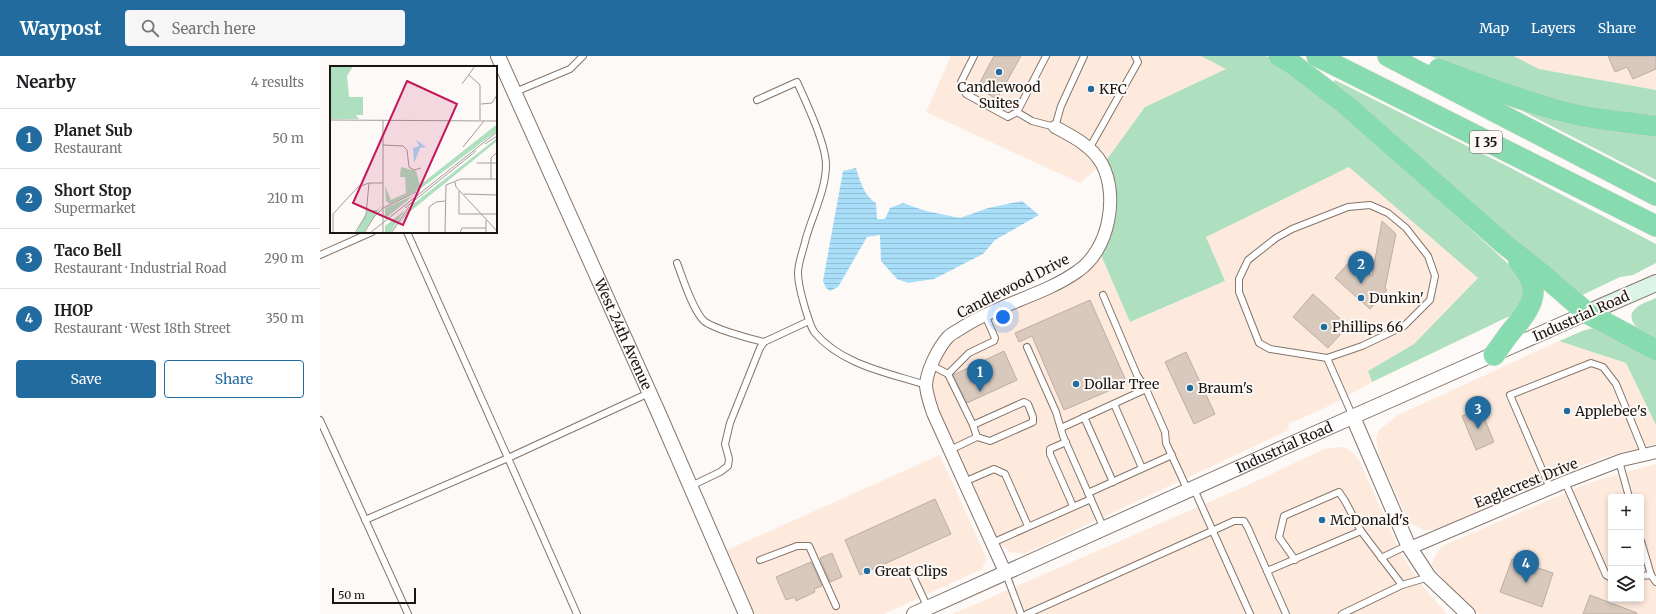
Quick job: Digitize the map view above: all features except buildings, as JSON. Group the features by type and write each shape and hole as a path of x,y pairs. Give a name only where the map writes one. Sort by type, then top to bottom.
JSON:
{"highway":[{"path":"1279,56 1292,63 1346,105 1503,243 1587,313 1656,350"},
{"name":"I 35","path":"1317,56 1656,226"},
{"name":"I 35","path":"1388,56 1656,195"},
{"path":"1400,56 1416,60 1495,91 1558,110 1612,121 1656,126"},
{"path":"1494,355 1524,316 1531,304 1533,287 1526,271 1503,243"}],"main road":[{"name":"Industrial Road","path":"1587,313 1656,283"}],"street":[{"name":"West 24th Avenue","path":"498,56 746,614"},
{"name":"Candlewood Drive","path":"1006,574 933,413 928,400 926,385 935,356 948,337 985,315 1060,282 1079,271 1093,256 1108,223 1111,202 1109,181 1101,163 1082,141 1055,127"},
{"name":"Industrial Road","path":"921,612 1587,313"},
{"path":"1353,417 1409,546 1429,577 1468,614"},
{"name":"Eaglecrest Drive","path":"1409,546 1565,482 1619,462 1650,454"}],"lane":[{"path":"515,92 570,69 583,56"},
{"path":"974,56 961,82 966,94 1008,117 1017,112 1046,56"},
{"path":"1017,112 1032,121 1055,127 1061,106 1084,56"},
{"path":"1089,149 1138,62 1135,56"},
{"path":"757,100 797,82 825,151 826,165 824,181 807,236 798,272 799,289 809,321 815,332 829,347 844,356 869,367 926,385"},
{"path":"1370,205 1388,213 1406,228 1428,256 1435,276 1430,300 1404,326 1362,346 1327,358 1270,349 1259,343 1239,292 1239,279 1248,260 1276,238 1292,229 1348,207 1370,205"},
{"path":"320,255 370,233"},
{"path":"408,233 577,614"},
{"path":"677,263 697,312 704,321 729,332 764,342"},
{"path":"1103,295 1137,376 1146,390 1164,432 1166,443 1212,531 1250,614"},
{"path":"948,374 969,353 994,341 995,338 985,315"},
{"path":"690,487 720,472 728,466 729,459 725,444 730,424 760,348 764,342 809,321"},
{"path":"1027,347 1056,412 1066,442 1104,530"},
{"path":"1327,358 1353,417"},
{"path":"1550,488 1510,395 1591,363 1602,367 1616,384 1650,454"},
{"path":"931,365 948,374 977,437"},
{"path":"1061,428 1146,390"},
{"path":"365,520 508,458 649,393"},
{"path":"950,450 977,437 990,441 1033,422 1033,417 1028,404 1024,402 972,425"},
{"path":"1114,404 1142,468"},
{"path":"1084,417 1113,482"},
{"path":"320,420 408,614"},
{"path":"1066,442 1050,449 1050,454 1073,506"},
{"path":"992,543 1073,506 1113,482 1172,455"},
{"path":"1619,462 1628,494"},
{"path":"964,482 994,469 1005,474 1028,526"},
{"path":"1565,482 1606,575 1608,576"},
{"path":"1294,560 1279,537 1284,516 1338,492 1345,501 1361,531 1402,585"},
{"path":"1027,614 1234,521 1244,521 1248,528 1286,614"},
{"path":"1267,571 1361,531"},
{"path":"760,560 797,546 810,546 836,606"},
{"path":"1381,558 1409,546"},
{"path":"1644,550 1651,575 1656,582"},
{"path":"912,574 921,612"},
{"path":"1006,574 1021,614"},
{"path":"1644,576 1651,575"},
{"path":"1342,614 1402,585 1429,577"}],"shaded area":[{"path":"951,56 1201,56 1227,69 1145,107 1108,159 1080,183 926,112"},
{"path":"1514,56 1656,56 1656,90 1539,69"},
{"path":"1349,167 1478,278 1414,344 1368,371 1372,382 1327,407 1288,424 1289,430 1024,554 1010,552 1001,544 994,533 936,410 932,393 932,378 944,350 955,338 967,330 1076,281 1094,266 1101,255 1131,322 1225,281 1206,237"},
{"path":"1559,341 1626,363 1656,425 1656,444 1613,455 1569,470 1441,529 1423,530 1412,524 1407,518 1379,456 1376,438 1379,430 1398,415"},
{"path":"1340,447 1346,448 1352,452 1359,460 1397,545 1411,570 1447,614 953,614 1248,485 1324,449"},
{"path":"940,455 985,555 986,560 982,569 884,614 755,614 727,550"},
{"path":"1656,464 1656,614 1479,614 1451,589 1432,565 1433,559 1442,546 1589,483"}],"green space":[{"path":"1201,56 1266,56 1289,72 1371,138 1516,271 1525,295 1516,313 1372,382 1368,371 1414,344 1478,278 1349,167 1206,237 1225,281 1130,322 1101,255 1113,230 1116,209 1114,188 1105,162 1145,107 1226,69"},
{"path":"1430,56 1514,56 1539,69 1656,90 1656,117 1586,107 1555,100"},
{"path":"1335,80 1505,165 1656,244 1656,263 1633,275 1620,277 1576,298 1331,86"},
{"path":"1509,104 1656,130 1656,180"},
{"path":"1656,298 1656,343 1647,337 1633,323 1632,313 1638,306"},
{"path":"1594,328 1656,359 1656,425 1626,363 1559,341 1585,330"}],"water":[{"path":"856,168 865,192 876,203 877,219 885,219 890,208 903,203 926,211 960,218 988,208 1022,201 1039,215 995,240 983,254 934,279 908,283 897,279 881,261 880,235 867,237 838,287 830,291 826,288 823,281 843,171"}],"place":[{"name":"Candlewood Suites","path":"999,72"},
{"name":"KFC","path":"1091,89"},
{"name":"Short Stop","path":"1361,284"},
{"name":"Dunkin'","path":"1361,298"},
{"name":"Phillips 66","path":"1324,327"},
{"name":"Dollar Tree","path":"1076,384"},
{"name":"Braum's","path":"1190,388"},
{"name":"Planet Sub","path":"980,392"},
{"name":"Applebee's","path":"1567,411"},
{"name":"Taco Bell","path":"1478,429"},
{"name":"McDonald's","path":"1322,520"},
{"name":"Great Clips","path":"867,571"},
{"name":"IHOP","path":"1526,583"}]}
